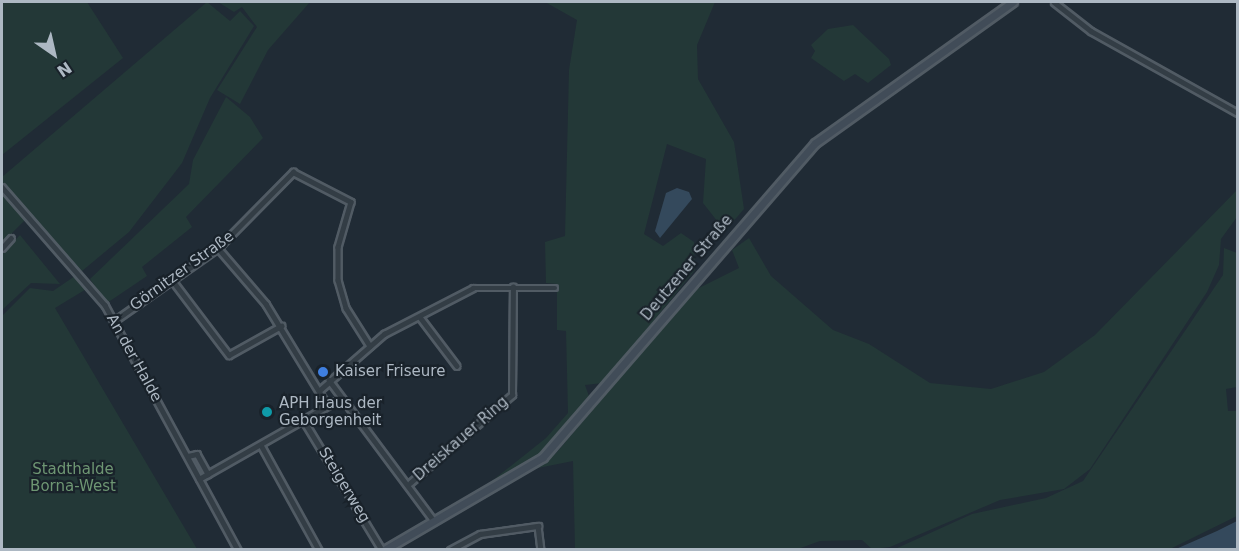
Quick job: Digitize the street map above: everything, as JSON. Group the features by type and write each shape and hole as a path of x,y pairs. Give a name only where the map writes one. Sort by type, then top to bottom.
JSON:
{"main road":[{"name":"Deutzener Straße","path":"383,549 520,473 560,441 815,143 1013,2"}],"street":[{"path":"1053,2 1091,32 1238,113"},
{"name":"Görnitzer Straße","path":"114,321 218,248 286,173 348,199 352,207 340,238 338,280 346,308 370,346"},
{"name":"An der Halde","path":"2,187 68,258 114,321 238,549"},
{"path":"2,248 11,238"},
{"path":"218,248 281,326 329,405"},
{"path":"173,281 229,355 281,326"},
{"name":"Dreiskauer Ring","path":"410,483 512,395 513,287"},
{"path":"320,390 370,346 472,288 555,288"},
{"path":"420,317 457,366"},
{"path":"329,380 343,401 410,483 434,521"},
{"path":"199,479 329,405 343,401"},
{"name":"Steigerweg","path":"304,421 383,549"},
{"path":"261,445 319,549"},
{"path":"188,456 197,454 208,474"},
{"path":"450,549 480,534 538,526 541,549"}],"green space":[{"path":"2,2 87,2 123,58 2,155"},
{"path":"207,2 230,21 240,11 254,26 210,98 182,163 129,232 82,271 2,185 2,177"},
{"path":"218,2 310,2 268,50 240,104 217,90 257,27 242,7 234,12"},
{"path":"545,2 715,2 697,45 698,79 734,142 744,209 725,231 703,203 706,159 667,144 644,234 663,246 681,233 694,242 695,270 603,383 585,385 590,399 540,457 473,496 546,438 568,413 566,331 557,330 557,284 546,283 545,242 565,236 569,70 577,20"},
{"path":"853,25 889,59 891,65 868,83 855,74 844,81 811,58 815,51 811,45 828,29"},
{"path":"226,97 250,117 263,138 186,217 192,227 142,267 147,276 107,303 90,279 189,184 193,160"},
{"path":"1237,190 1237,217 1221,239 1219,265 1207,292 1090,469 1064,489 1000,500 890,547 872,549 862,540 820,541 795,550 575,549 573,461 538,468 557,452 693,291 739,268 732,250 749,238 771,276 833,330 869,344 930,383 991,389 1044,372 1095,335"},
{"path":"2,192 27,218 2,243"},
{"path":"20,235 60,284 31,283 2,310 2,254"},
{"path":"1224,248 1237,253 1237,387 1226,389 1228,411 1237,411 1237,516 1172,548 895,549 972,514 1046,498 1083,481 1223,275"},
{"name":"Stadthalde Borna-West","path":"75,276 88,288 55,308 197,549 2,550 2,316 30,288 53,291"}],"water":[{"path":"677,188 689,192 692,199 660,238 655,231 666,193"},
{"path":"1237,521 1237,549 1176,549 1217,531"}],"place":[{"name":"Kaiser Friseure","path":"323,372"},
{"name":"APH Haus der Geborgenheit","path":"267,412"}]}
